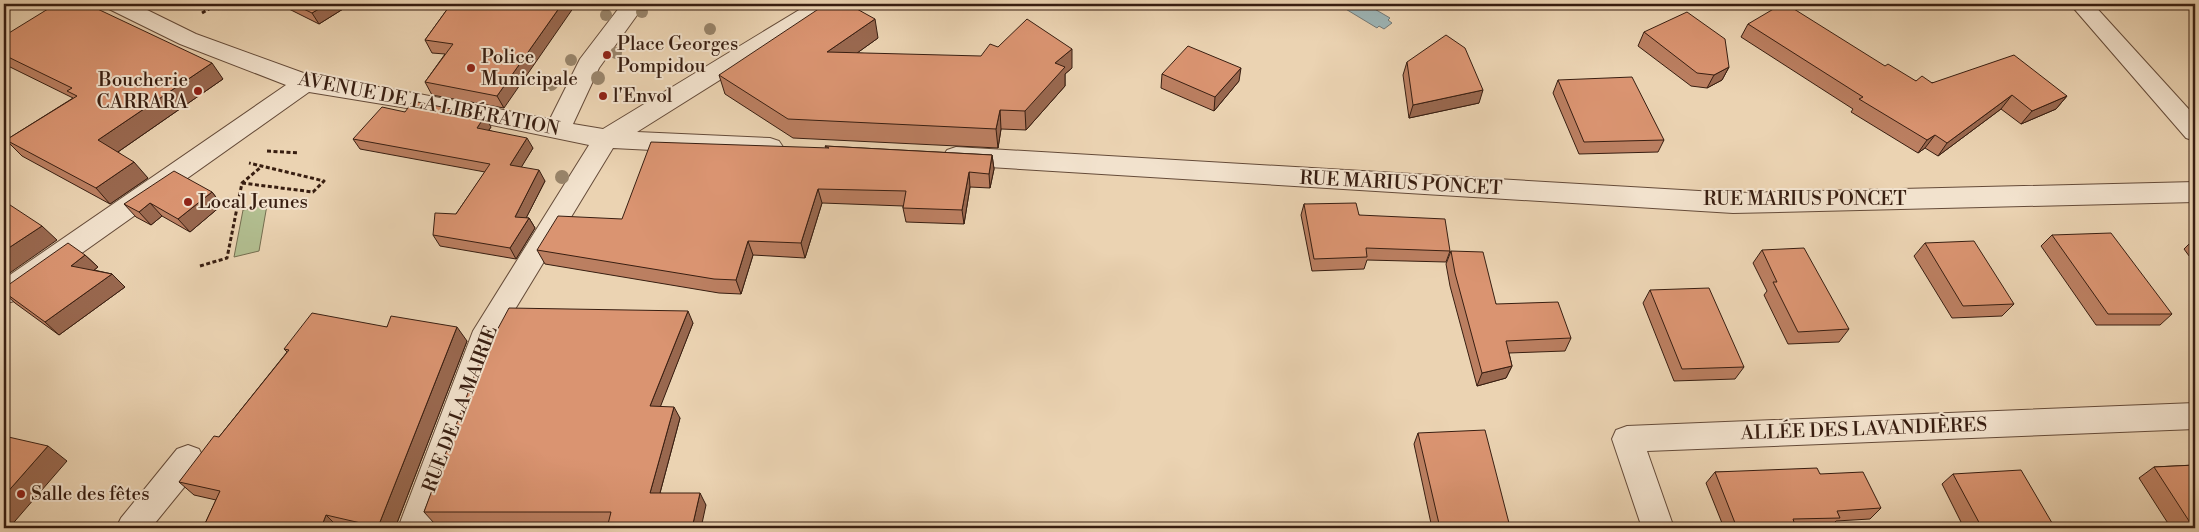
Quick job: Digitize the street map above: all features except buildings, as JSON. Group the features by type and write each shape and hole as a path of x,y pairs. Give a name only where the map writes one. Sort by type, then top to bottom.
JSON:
{"street":[{"name":"AVENUE DE LA LIBÉRATION","path":"116,4 188,39 306,83 419,102 606,139"},
{"path":"558,129 588,65 634,4"},
{"path":"606,139 825,4"},
{"path":"2081,4 2195,132"},
{"path":"4,293 306,83"},
{"path":"606,139 798,148"},
{"name":"RUE DE LA MAIRIE","path":"414,528 487,331 606,139"},
{"name":"RUE MARIUS PONCET","path":"934,155 1733,202 2195,192"},
{"name":"ALLÉE DES LAVANDIÈRES","path":"1658,528 1627,439 2195,416"},
{"path":"132,528 188,459"}],"path":[{"path":"262,150 299,153"},
{"path":"242,183 313,192 324,181 247,163"},
{"path":"200,266 227,258 242,183 262,167"}],"green space":[{"path":"267,205 259,251 234,257 243,210"}],"water":[{"path":"1350,4 1366,4 1390,18 1388,20 1392,23 1384,29 1379,26 1377,28 1344,8"}],"place":[{"name":"Place Georges Pompidou","path":"607,55"},
{"name":"Police Municipale","path":"471,68"},
{"name":"Boucherie CARRARA","path":"198,91"},
{"name":"l'Envol","path":"603,96"},
{"name":"Local Jeunes","path":"188,202"},
{"name":"Salle des fêtes","path":"21,494"}]}
